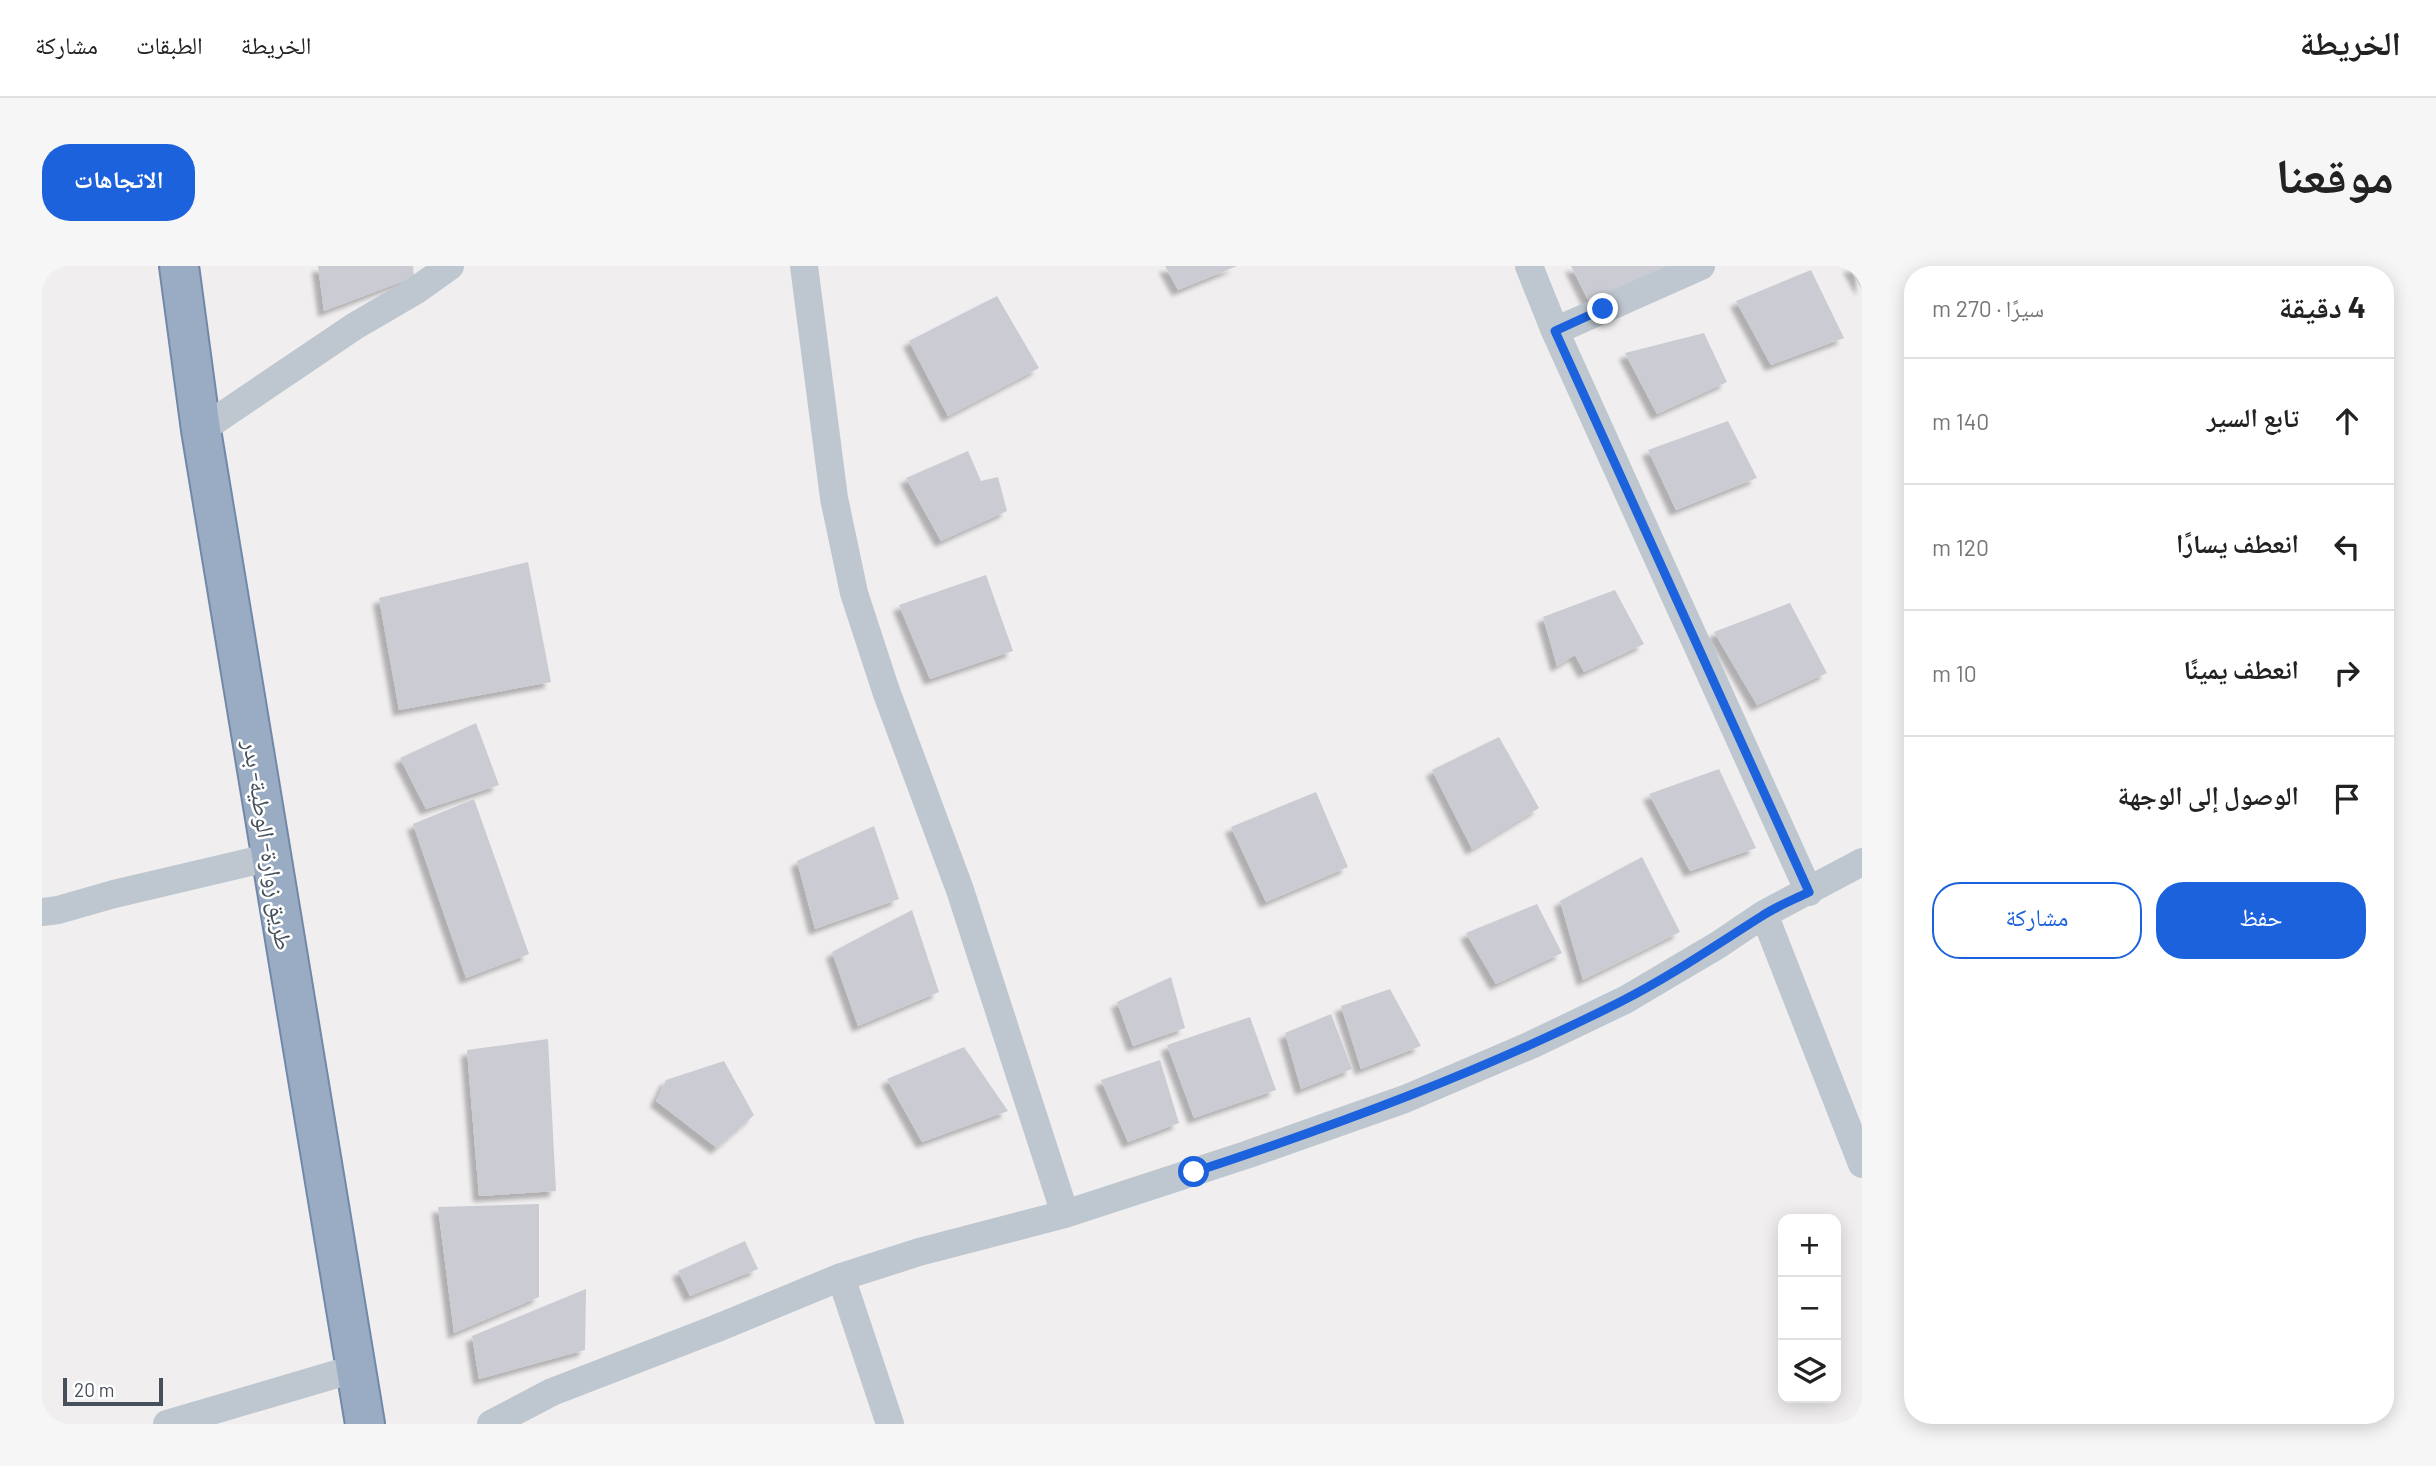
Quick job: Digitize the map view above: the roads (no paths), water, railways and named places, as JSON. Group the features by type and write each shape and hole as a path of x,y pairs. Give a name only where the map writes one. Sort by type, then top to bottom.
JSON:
{"highway":[{"name":"طريق زوارة- الوطية- بدر","path":"178,266 201,430 365,1424"}],"street":[{"path":"201,430 355,326 415,291 450,266"},
{"path":"804,266 832,486 854,593 886,691 964,902 1065,1214"},
{"path":"1529,266 1555,331 1809,892"},
{"path":"1555,331 1701,266"},
{"path":"42,912 271,857"},
{"path":"491,1424 552,1392 841,1277 919,1252 1065,1214 1246,1155 1405,1099 1531,1045 1625,1000 1718,945 1764,914 1862,862"},
{"path":"1764,914 1862,1164"},
{"path":"841,1277 890,1424"},
{"path":"167,1424 357,1368"}]}
